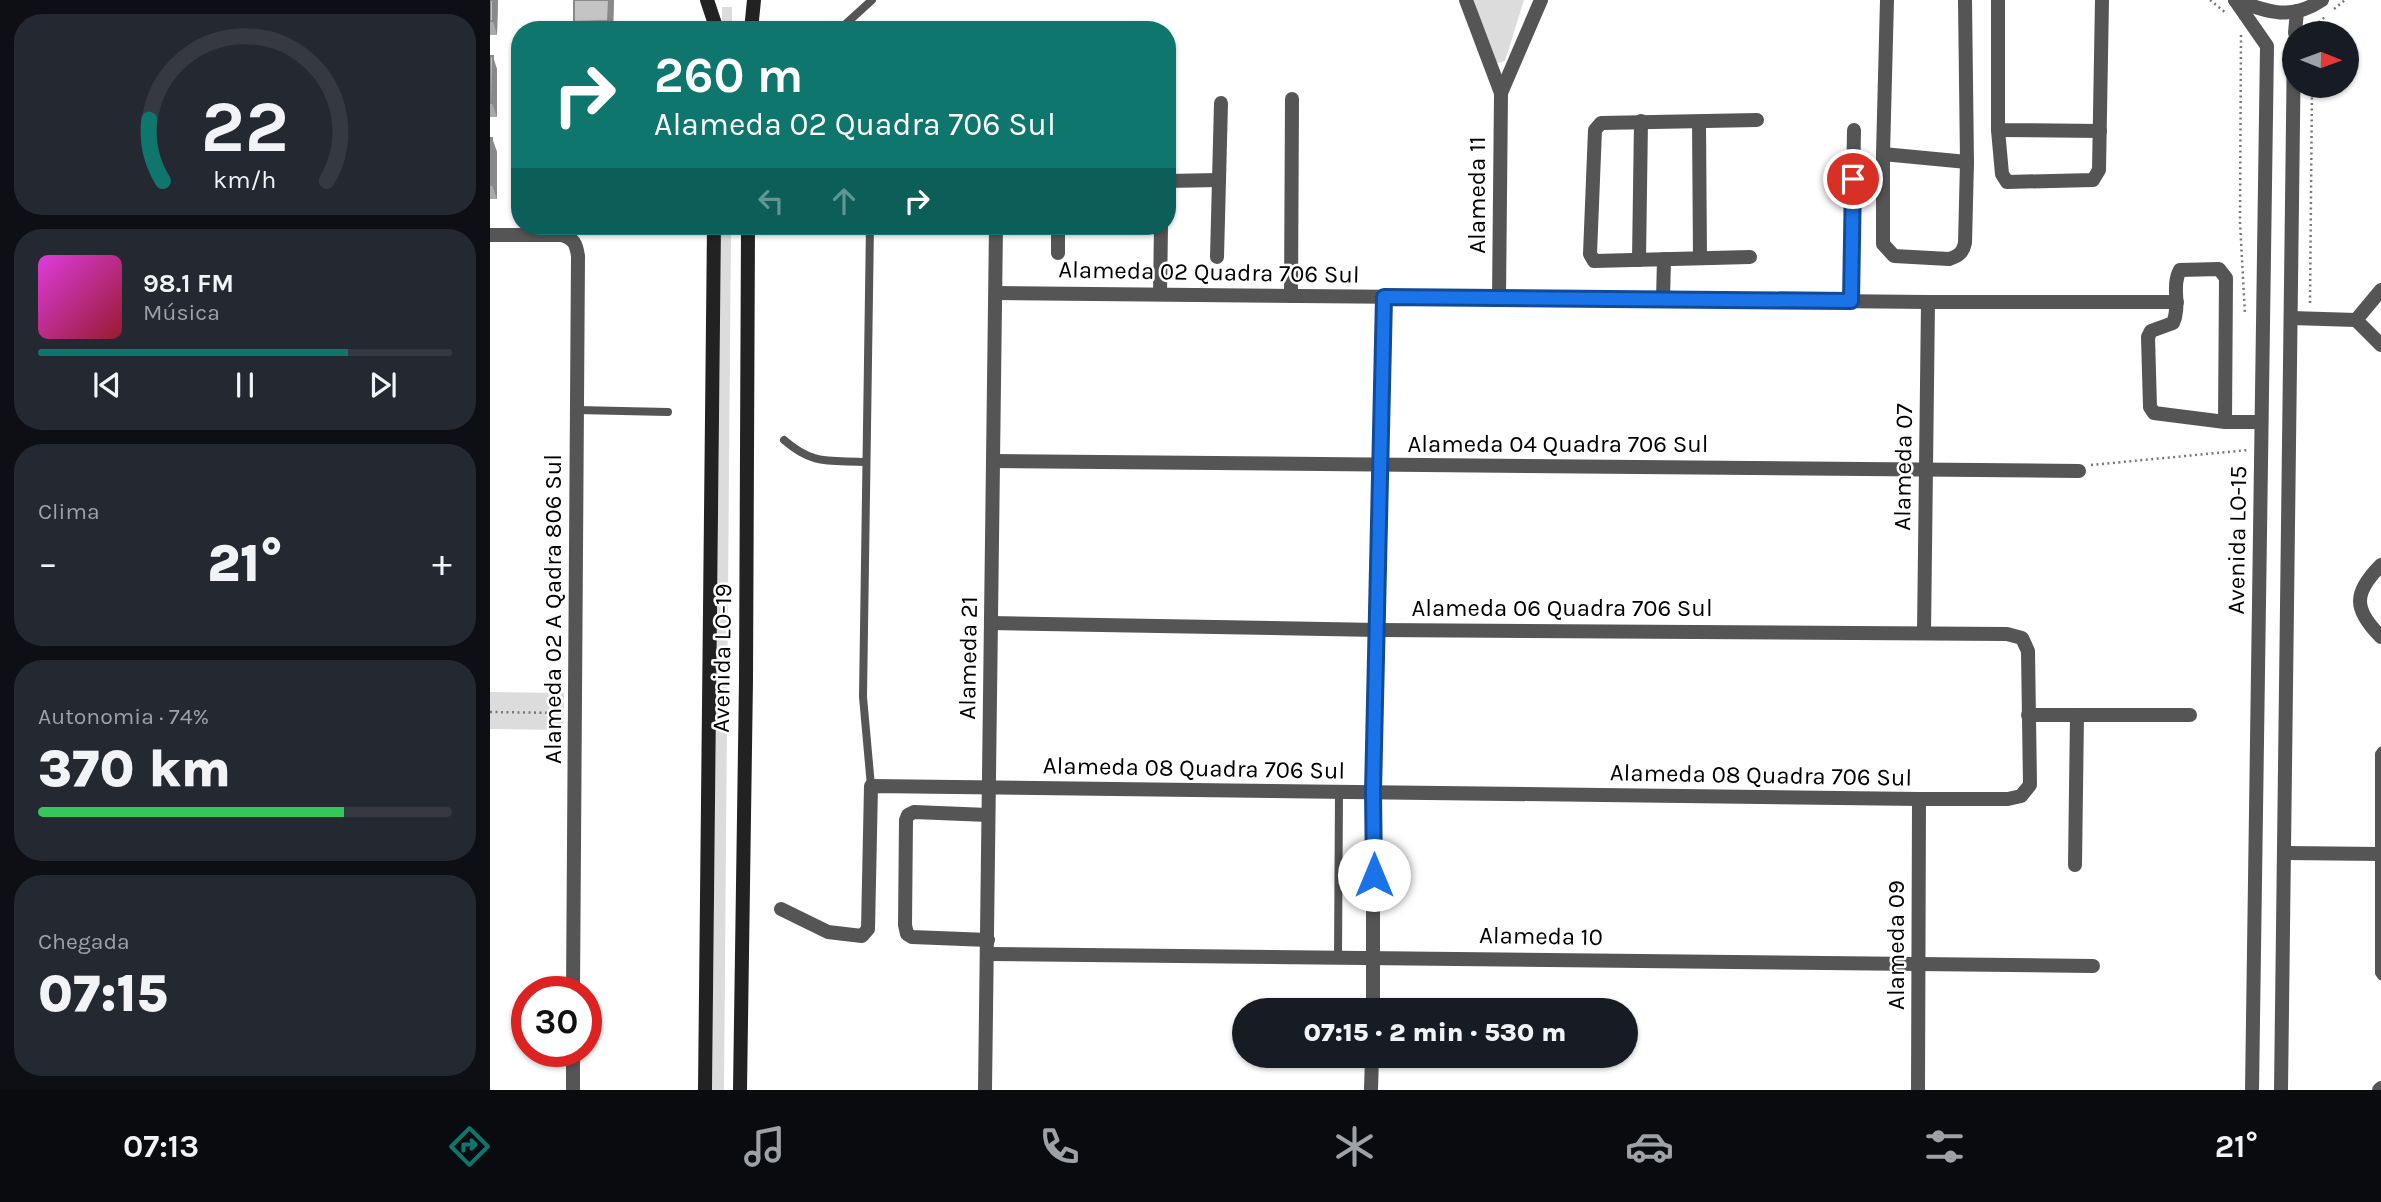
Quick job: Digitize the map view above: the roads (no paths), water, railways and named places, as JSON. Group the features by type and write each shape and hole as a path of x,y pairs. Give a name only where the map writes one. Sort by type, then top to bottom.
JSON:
{"main road":[{"path":"707,0 714,21"},
{"path":"752,21 754,0"},
{"name":"Avenida LO-19","path":"705,1090 714,235"},
{"name":"Avenida LO-19","path":"740,1090 746,680 748,235"}],"street":[{"name":"Alameda 11","path":"1466,0 1501,93 1499,298"},
{"name":"Alameda 11","path":"1501,93 1541,0"},
{"path":"1888,0 1883,154 1884,244 1894,256 1949,259 1964,250 1967,162 1965,0"},
{"path":"1998,0 1998,130 2002,174 2007,182 2092,180 2099,170 2102,0"},
{"path":"2235,0 2271,13 2297,11 2322,0"},
{"name":"Avenida LO-15","path":"2235,0 2267,47 2252,1090"},
{"path":"2296,21 2297,11"},
{"name":"Avenida LO-15","path":"2281,1090 2293,98"},
{"path":"1292,99 1292,296"},
{"path":"1217,257 1221,103"},
{"path":"1750,257 1594,261 1590,254 1595,130 1601,123 1757,120"},
{"path":"1639,260 1641,121"},
{"path":"1699,122 1700,257"},
{"path":"1851,301 1854,130"},
{"path":"1998,130 2100,131"},
{"path":"1883,154 1967,162"},
{"path":"1176,181 1219,180"},
{"name":"Alameda 02 A Qadra 806 Sul","path":"490,235 562,235 576,244 578,256 573,976"},
{"name":"Alameda 21","path":"985,1090 996,235"},
{"path":"1058,235 1058,253"},
{"path":"1160,294 1161,235"},
{"path":"1663,300 1664,259"},
{"path":"2225,422 2226,278 2219,269 2180,271 2177,276 2177,314 2173,323 2151,331 2148,337 2150,407 2154,412 2225,422 2262,422"},
{"path":"2356,320 2381,290"},
{"name":"Alameda 02 Quadra 706 Sul","path":"996,293 2177,302"},
{"path":"1373,998 1373,792 1384,297"},
{"name":"Alameda 07","path":"1924,633 1928,302"},
{"path":"2291,318 2356,320 2381,345"},
{"name":"Alameda 04 Quadra 706 Sul","path":"994,461 2079,471"},
{"path":"2381,565 2367,579 2360,598 2363,615 2381,637"},
{"name":"Alameda 06 Quadra 706 Sul","path":"991,623 1378,630 2007,634 2022,638 2026,643 2028,715"},
{"path":"2028,715 2190,715"},
{"name":"Alameda 08 Quadra 706 Sul","path":"871,786 2008,799 2021,796 2031,785 2028,715"},
{"path":"2075,865 2077,715"},
{"path":"781,909 828,932 862,936 868,929 871,786"},
{"name":"Alameda 09","path":"1918,1090 1919,799"},
{"name":"Alameda 10","path":"988,815 914,812 908,815 907,934 912,937 988,947 1338,957 2093,966"},
{"path":"2284,853 2379,854"},
{"path":"573,1067 573,1090"},
{"path":"1371,1090 1372,1068"}],"lane":[{"path":"849,21 872,0"},
{"path":"870,235 863,697 871,786"},
{"path":"577,410 668,412"},
{"path":"784,440 812,459 866,462"},
{"path":"2381,751 2381,976"},
{"path":"1338,957 1339,792"}]}
